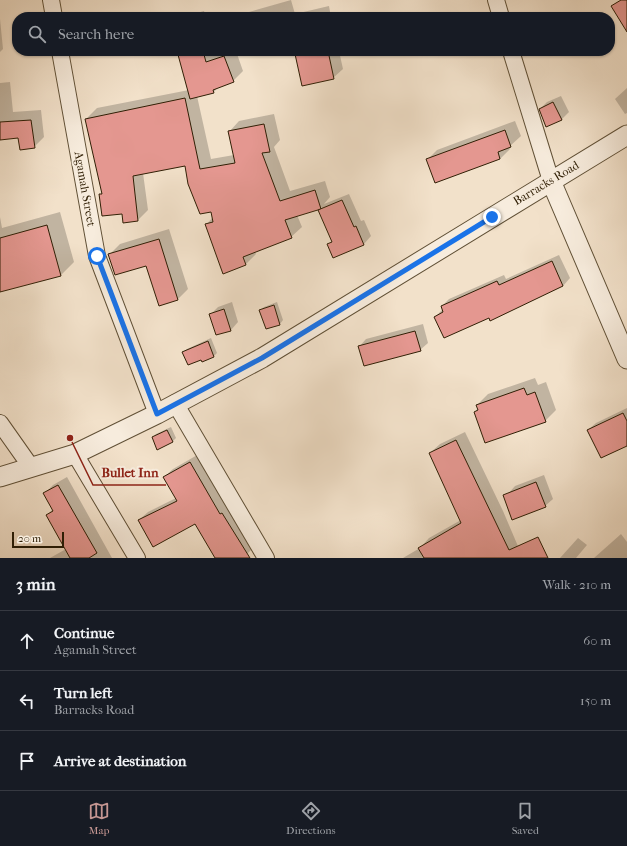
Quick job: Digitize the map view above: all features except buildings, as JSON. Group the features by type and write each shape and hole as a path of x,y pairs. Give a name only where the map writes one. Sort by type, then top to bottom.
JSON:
{"street":[{"path":"50,0 53,12"},
{"path":"496,0 500,12"},
{"name":"Agamah Street","path":"61,56 97,256 157,414"},
{"path":"513,56 551,180 627,358"},
{"name":"Barracks Road","path":"0,477 75,454 157,414 175,403 262,358 551,180 627,135"},
{"path":"175,403 266,558"},
{"path":"0,423 31,467"},
{"path":"75,454 138,558"}],"place":[{"name":"Bullet Inn","path":"70,438"}],"route":[{"path":"97,256 157,414 175,403 262,358 492,217"}]}
